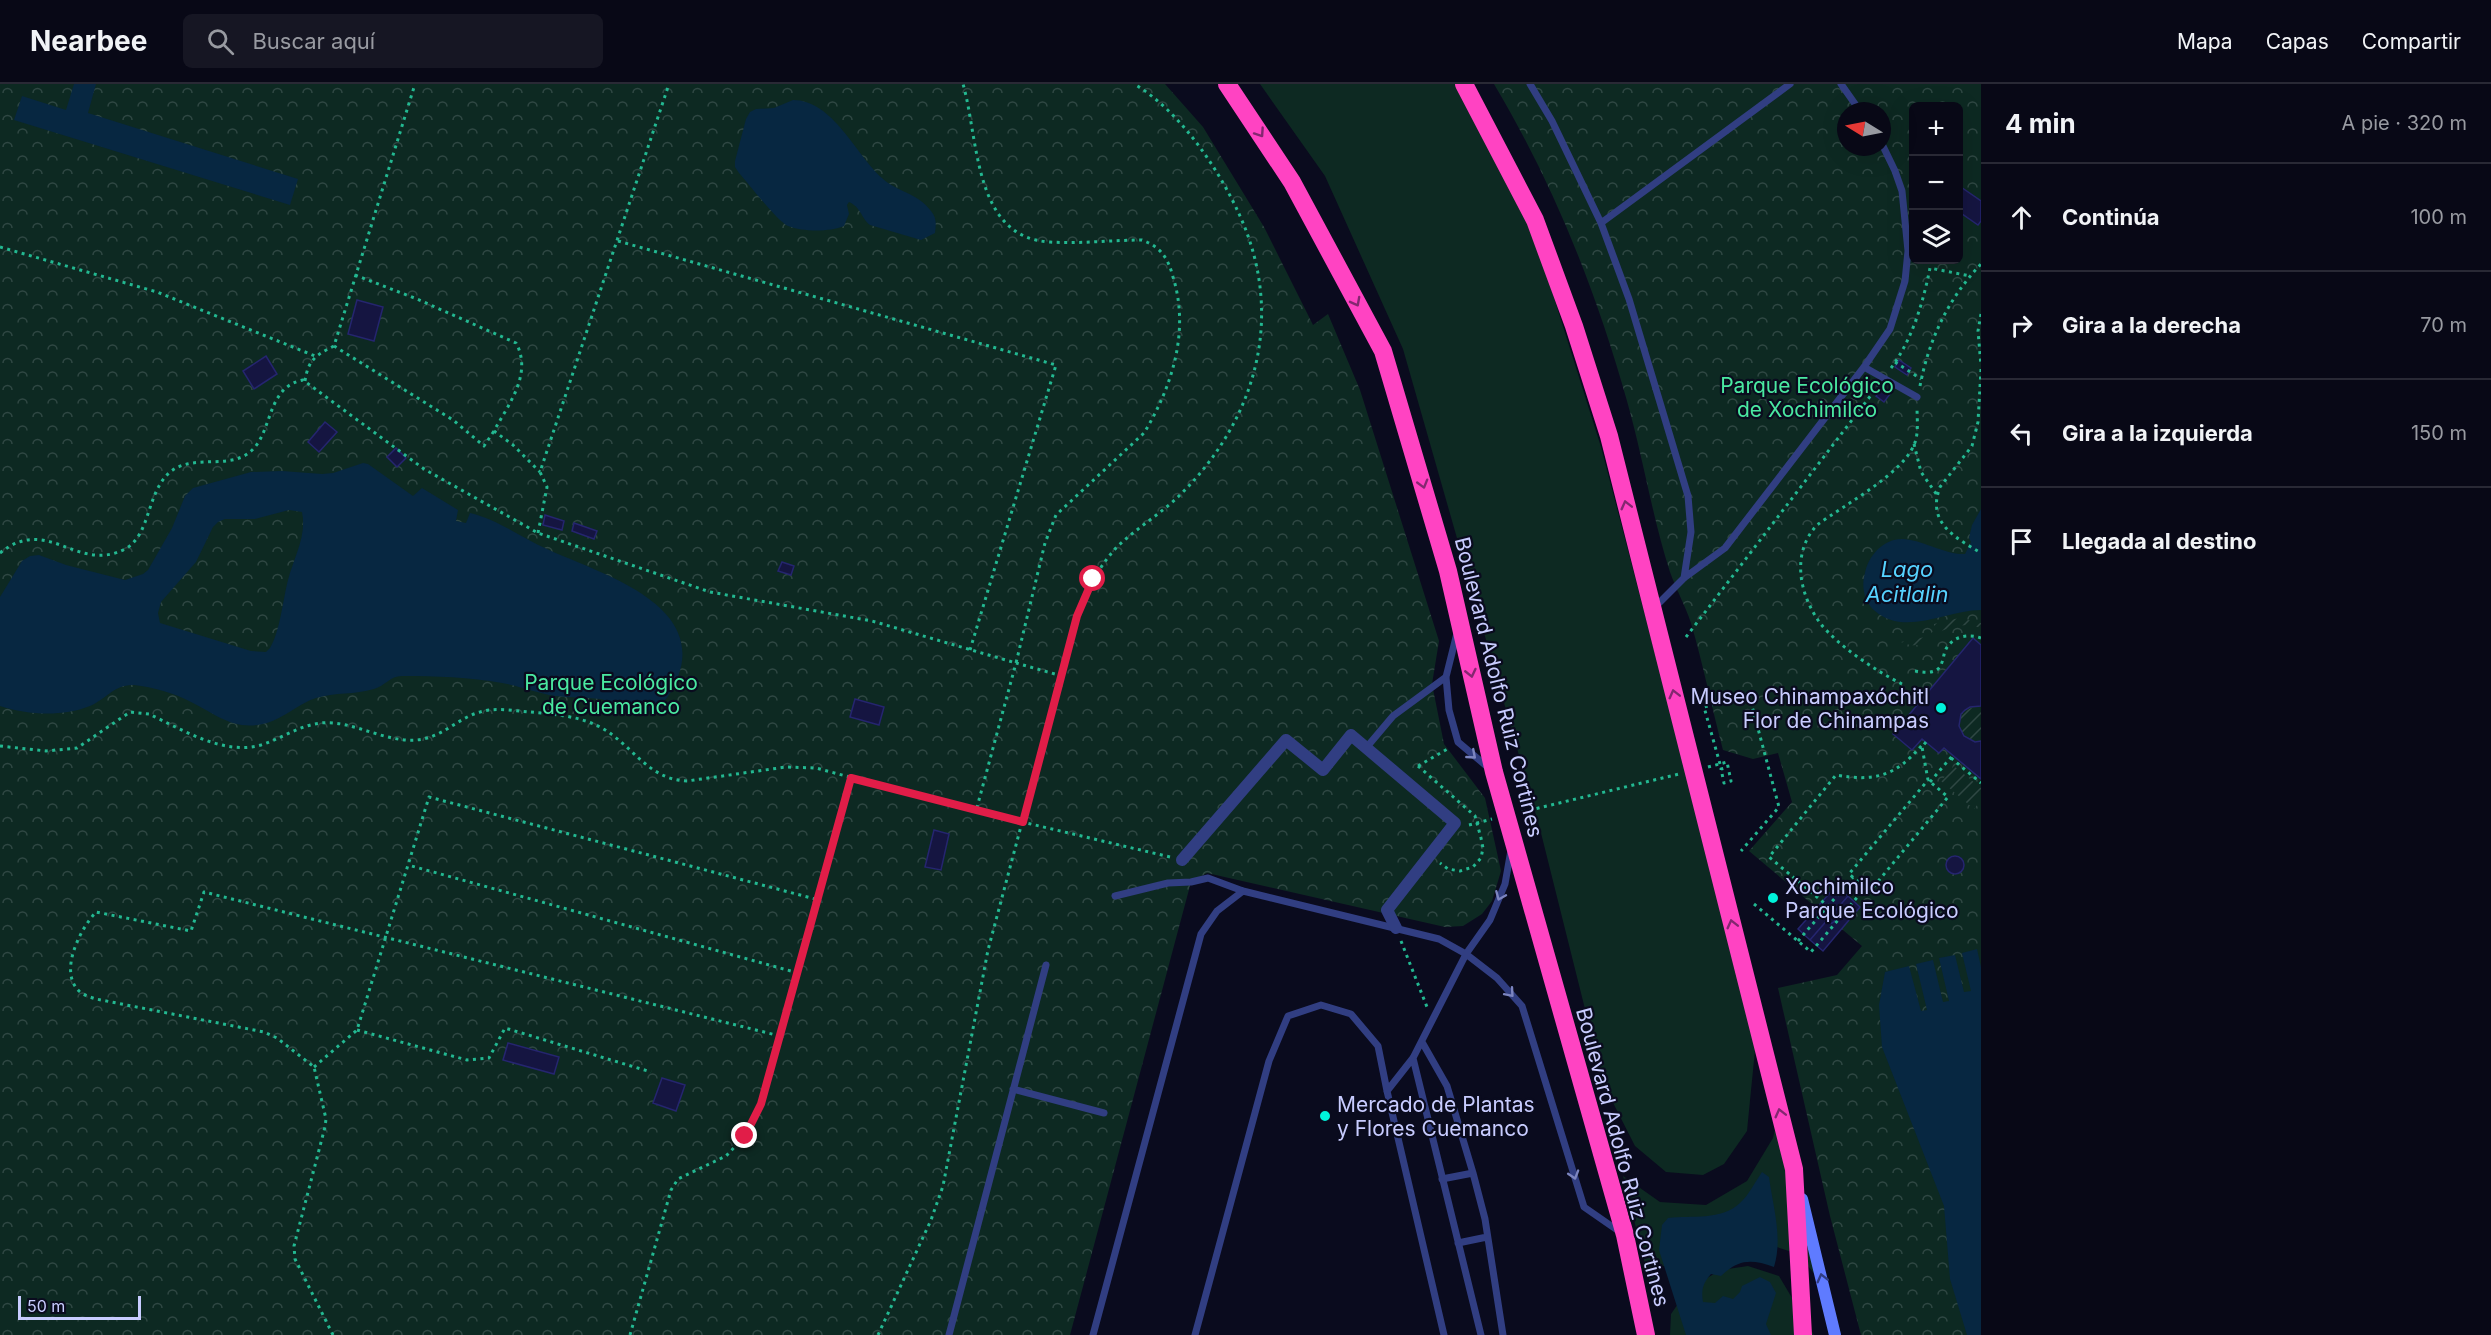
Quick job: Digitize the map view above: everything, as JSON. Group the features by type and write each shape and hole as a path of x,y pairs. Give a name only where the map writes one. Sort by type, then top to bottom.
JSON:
{"highway":[{"name":"Boulevard Adolfo Ruiz Cortines","path":"1227,84 1293,182 1383,351 1448,571 1494,772 1625,1235 1646,1335"},
{"path":"1464,84 1535,220 1574,326 1609,436 1794,1169 1803,1335"}],"main road":[{"path":"1794,1169 1835,1335"}],"street":[{"path":"1182,860 1286,740 1323,770 1351,735 1455,824 1387,910 1396,928"}],"lane":[{"path":"1530,84 1552,121 1601,223 1629,299 1688,496 1691,532 1684,578"},
{"path":"1601,223 1790,84"},
{"path":"1841,84 1854,102"},
{"path":"1653,609 1684,578 1725,548 1864,367 1893,321 1905,281 1908,251 1902,191 1888,156"},
{"path":"1864,367 1917,397"},
{"path":"1459,622 1446,677 1449,710 1458,742 1494,772"},
{"path":"1366,748 1393,716 1446,677"},
{"path":"1387,1091 1413,1058 1466,954 1490,920 1505,884 1513,839"},
{"path":"1116,896 1168,883 1191,882 1208,878 1243,891 1439,939 1466,954 1497,978 1522,1006 1584,1207 1625,1235"},
{"path":"1093,1335 1201,934 1217,911 1243,891"},
{"path":"949,1335 1046,965"},
{"path":"1195,1335 1269,1061 1288,1016 1321,1005 1351,1014 1378,1046 1444,1335"},
{"path":"1422,1042 1447,1086 1473,1173 1487,1237 1503,1335"},
{"path":"1413,1058 1481,1335"},
{"path":"1013,1089 1104,1113"},
{"path":"1442,1179 1473,1173"},
{"path":"1458,1243 1487,1237"}],"path":[{"path":"305,381 307,368 315,356 334,346 415,84"},
{"path":"540,472 669,84"},
{"path":"963,84 989,200 1003,221 1029,238 1049,242 1142,240 1153,244 1162,251 1171,269 1181,311 1180,332 1170,377 1149,424 1143,433 1063,507 1050,528 976,811"},
{"path":"878,1335 932,1220 943,1186 988,950 1077,616 1093,579 1117,547 1179,496 1204,470 1227,436 1250,388 1259,357 1263,318 1261,283 1246,230 1228,189 1205,155 1170,113 1149,93 1134,84"},
{"path":"618,241 1056,364 970,650"},
{"path":"0,247 157,292 315,356"},
{"path":"1937,495 1922,472 1914,444 1917,429 1917,397 1929,349 1940,320 1981,264"},
{"path":"1686,638 1895,362 1922,303 1930,268 1970,276"},
{"path":"334,346 453,420 484,446 519,386 521,358 516,343 417,299 355,275"},
{"path":"1981,314 1978,331 1981,367 1978,422 1972,446 1937,495 1938,513 1951,535 1981,553"},
{"path":"1895,362 1921,379"},
{"path":"0,553 20,541 34,538 98,556 114,554 125,549 137,539 156,489 171,472 185,465 233,461 248,455 264,432 276,399 294,382 305,381 423,468 537,533 710,592 872,621 1062,676"},
{"path":"494,431 513,445 540,472 547,487 537,533"},
{"path":"1902,684 1876,669 1840,642 1821,623 1807,600 1801,580 1800,563 1808,535 1817,525 1889,474 1914,444"},
{"path":"1915,671 1936,670 1940,666 1946,648 1955,639 1969,636 1981,638"},
{"path":"1697,770 1722,767 1726,762 1731,781 1724,783 1722,767 1704,707 1749,695 1779,807 1741,851"},
{"path":"0,746 46,751 77,748 130,712 139,711 210,741 242,747 262,745 299,728 317,723 333,723 403,739 428,738 479,712 494,710 547,714 591,723 625,744 654,772 679,780 786,767 816,768 976,811 1182,860"},
{"path":"1406,781 1418,766 1458,742"},
{"path":"1840,917 1769,857 1836,775 1866,778 1881,776 1898,769 1925,742 1922,747 1929,781 1948,797 1870,891 1849,874 1929,781 1952,757 1981,783"},
{"path":"1418,766 1475,816 1483,848 1481,858 1473,867 1460,871 1448,869 1440,862 1436,853"},
{"path":"1516,814 1686,772"},
{"path":"630,1335 671,1190 678,1179 726,1156 745,1136 761,1104 851,778"},
{"path":"314,1067 357,1030 429,797 819,900"},
{"path":"1459,827 1493,819"},
{"path":"408,865 798,973"},
{"path":"1798,941 1853,877"},
{"path":"1754,904 1811,952 1865,888"},
{"path":"333,1335 295,1259 294,1246 326,1119 314,1067 277,1038 264,1032 96,999 79,991 74,983 71,969 74,952 84,925 96,912 191,931 204,892 780,1036"},
{"path":"1396,928 1433,1021"},
{"path":"357,1030 466,1060 489,1058 505,1028 651,1072"}],"green space":[{"name":"Parque Ecológico de Cuemanco","path":"0,84 1165,84 1203,127 1264,227 1313,325 1328,314 1360,390 1439,641 1432,684 1444,744 1485,798 1501,871 1492,901 1482,914 1463,926 1445,927 1207,873 1191,882 1070,1335 0,1335"},
{"path":"1260,84 1457,84 1533,231 1601,447 1756,1040 1747,1131 1724,1164 1703,1175 1666,1172 1635,1146 1604,1085 1540,829 1403,349 1325,176"},
{"name":"Parque Ecológico de Xochimilco","path":"1494,84 1981,84 1981,1335 1861,1335 1830,1216 1778,988 1837,975 1862,946 1749,851 1792,802 1778,753 1753,759 1723,750 1689,616 1670,572 1664,551 1633,422 1615,360 1571,238 1535,160"},
{"path":"1959,618 1981,623 1981,628 1958,626 1938,633 1920,644 1909,645 1901,642 1925,637 1934,631 1934,624"},
{"path":"1981,706 1981,741 1972,740 1965,737 1961,731 1960,718 1971,708"},
{"path":"1954,766 1981,788 1981,800 1974,809 1941,781"},
{"path":"1779,1112 1822,1283 1798,1254 1746,1237 1699,1244 1662,1267 1651,1288 1623,1176 1660,1202 1706,1205 1747,1181 1773,1138"},
{"path":"1748,1266 1779,1276 1814,1335 1670,1335 1671,1314 1689,1288 1721,1270"}],"water":[{"path":"74,84 96,84 88,113 298,179 290,205 14,120 22,96 66,110"},
{"path":"793,100 807,102 820,109 843,130 882,178 926,205 934,216 935,233 921,240 870,225 849,202 847,205 849,214 844,226 809,230 794,228 783,223 739,173 735,167 735,161 750,112 756,109 774,108"},
{"path":"363,463 368,464 413,496 422,488 458,510 456,521 466,523 470,513 480,516 617,580 641,594 662,610 676,629 682,651 678,677 670,694 652,710 633,713 600,699 555,696 509,684 452,677 402,676 367,691 316,698 273,721 256,725 236,724 178,696 134,685 116,689 90,706 68,712 33,713 0,706 0,597 22,561 30,556 39,555 66,565 125,580 148,570 172,528 185,496 193,488 251,472 333,473","holes":["289,510 302,512 301,538 288,580 276,633 266,652 251,651 160,623 158,613 161,602 196,562 213,527 218,522 225,519 255,519"]},
{"name":"Lago Acitlalin","path":"1981,509 1981,610 1926,620 1899,622 1887,618 1871,607 1864,593 1864,578 1866,567 1879,548 1894,540 1902,539 1965,554 1971,542 1969,538 1972,525"},
{"path":"1977,949 1981,967 1981,1335 1967,1335 1950,1279 1944,1206 1882,1047 1879,1005 1885,972 1909,966 1921,1011 1927,1010 1916,964 1933,960 1943,1002 1949,1001 1939,958 1955,955 1964,992 1971,991 1962,953"},
{"path":"1762,1172 1769,1177 1776,1222 1778,1245 1774,1267 1746,1262 1734,1266 1721,1276 1711,1274 1703,1287 1702,1298 1703,1302 1715,1303 1723,1296 1733,1299 1742,1286 1760,1277 1770,1282 1776,1293 1766,1324 1771,1335 1686,1335 1659,1250 1662,1225 1668,1218 1715,1215 1732,1209 1746,1196"}],"building":[{"path":"1963,188 1981,201 1981,221 1978,225 1963,214"},
{"path":"357,300 383,307 374,341 348,334"},
{"path":"266,356 277,374 254,389 243,371"},
{"path":"1899,360 1911,368 1907,375 1895,367"},
{"path":"1882,388 1890,394 1884,402 1876,396"},
{"path":"325,422 337,432 319,452 308,442"},
{"path":"396,448 406,458 397,467 387,457"},
{"path":"545,515 564,521 562,530 543,525"},
{"path":"574,523 597,531 594,539 572,531"},
{"path":"782,562 794,566 791,575 778,571"},
{"name":"Museo Chinampaxóchitl Flor de Chinampas","path":"1973,638 1981,645 1981,706 1965,710 1961,714 1959,726 1964,736 1975,742 1981,741 1981,779 1944,748 1939,753 1922,739 1912,750 1893,734"},
{"path":"855,699 884,707 879,725 850,717"},
{"path":"934,830 949,834 941,870 925,867"},
{"path":"1955,856 1961,859 1964,865 1961,871 1955,874 1949,871 1946,865 1949,859"},
{"path":"1836,886 1848,896 1810,940 1798,929"},
{"path":"1848,896 1860,907 1823,951 1810,940"},
{"path":"1830,913 1834,914 1834,922 1830,923 1826,922 1825,918 1826,914"},
{"path":"508,1043 559,1057 554,1074 503,1060"},
{"path":"662,1078 685,1085 676,1111 653,1103"}],"place":[{"name":"Museo Chinampaxóchitl Flor de Chinampas","path":"1941,708"},
{"name":"Xochimilco Parque Ecológico","path":"1773,898"},
{"name":"Mercado de Plantas y Flores Cuemanco","path":"1325,1116"}],"route":[{"path":"745,1136 761,1104 851,778 1023,822 1077,616 1093,579"}]}
